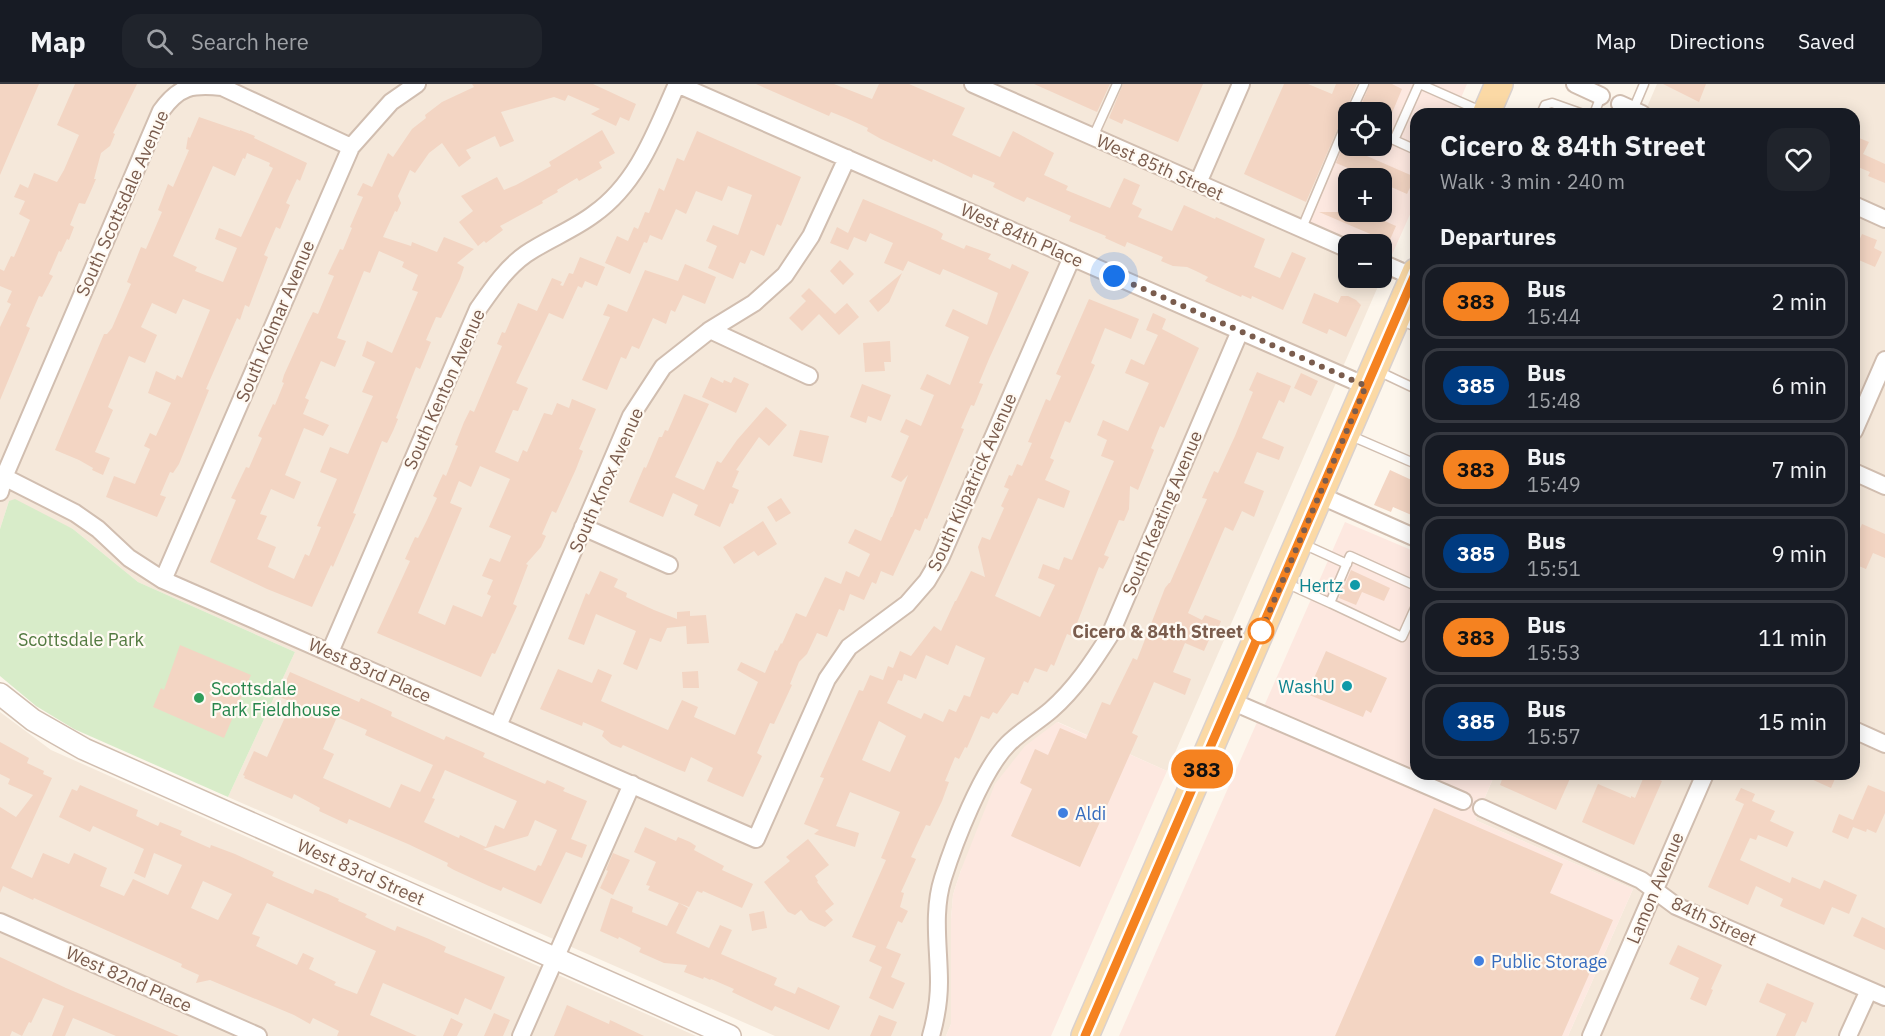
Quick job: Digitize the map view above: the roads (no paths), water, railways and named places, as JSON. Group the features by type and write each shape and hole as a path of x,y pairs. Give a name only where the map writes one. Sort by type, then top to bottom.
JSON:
{"main road":[{"path":"1489,108 1499,84"},
{"path":"1085,1036 1370,377 1406,322 1410,302"}],"street":[{"name":"South Kolmar Avenue","path":"163,580 351,147 392,102 417,84"},
{"name":"West 84th Place","path":"677,84 1240,331 1370,377"},
{"name":"South Kenton Avenue","path":"330,652 478,309 499,279 525,254 595,214 618,193 644,157 677,84"},
{"path":"1198,183 1241,84"},
{"path":"1575,84 1601,96"},
{"name":"West 85th Street","path":"983,86 1338,244"},
{"name":"South Scottsdale Avenue","path":"1,481 161,111 170,98 187,87 222,87 351,147"},
{"name":"South Knox Avenue","path":"498,726 631,416 663,367 710,330 754,303 785,275 811,236 847,158"},
{"path":"1860,208 1885,219"},
{"name":"South Kilpatrick Avenue","path":"756,839 827,679 849,647 907,604 927,581 940,559 1072,257"},
{"path":"1392,267 1410,274"},
{"path":"710,330 809,376"},
{"name":"South Keating Avenue","path":"931,1036 938,1011 937,906 942,879 976,795 1007,744 1072,689 1093,663 1110,635 1240,331"},
{"path":"1860,417 1885,360"},
{"path":"1860,475 1885,486"},
{"name":"West 83rd Place","path":"1,481 75,513 98,529 129,558 163,580 756,839"},
{"path":"1319,495 1410,535"},
{"path":"583,527 669,565"},
{"name":"West 83rd Street","path":"0,694 33,720 84,749 730,1036"},
{"path":"1231,701 1410,778"},
{"path":"1860,733 1885,744"},
{"path":"1414,780 1463,801"},
{"name":"Lamon Avenue","path":"1591,1036 1701,780"},
{"path":"520,1036 632,784"},
{"name":"84th Street","path":"1482,808 1641,879 1676,906 1885,997"},
{"name":"West 82nd Place","path":"0,922 258,1036"},
{"path":"1848,1036 1869,990"}],"lane":[{"path":"1094,137 1117,84"},
{"path":"1356,102 1364,84"},
{"path":"1410,147 1394,140 1420,84 1473,108"},
{"path":"1633,108 1644,84"},
{"path":"1596,108 1601,96"},
{"path":"1544,108 1545,105 1552,103 1566,108"},
{"path":"1302,228 1338,143"},
{"path":"1370,377 1410,384"},
{"path":"1346,433 1410,461"},
{"path":"1299,542 1347,564"},
{"path":"1330,603 1350,556 1410,583"},
{"path":"1282,581 1402,637 1410,619"}],"place":[{"name":"Hertz","path":"1355,585"},
{"name":"Cicero & 84th Street","path":"1261,631"},
{"name":"WashU","path":"1347,686"},
{"name":"Scottsdale Park Fieldhouse","path":"199,698"},
{"name":"Aldi","path":"1063,813"},
{"name":"Public Storage","path":"1479,961"}],"park label":[{"name":"Scottsdale Park","path":"81,639"}]}
